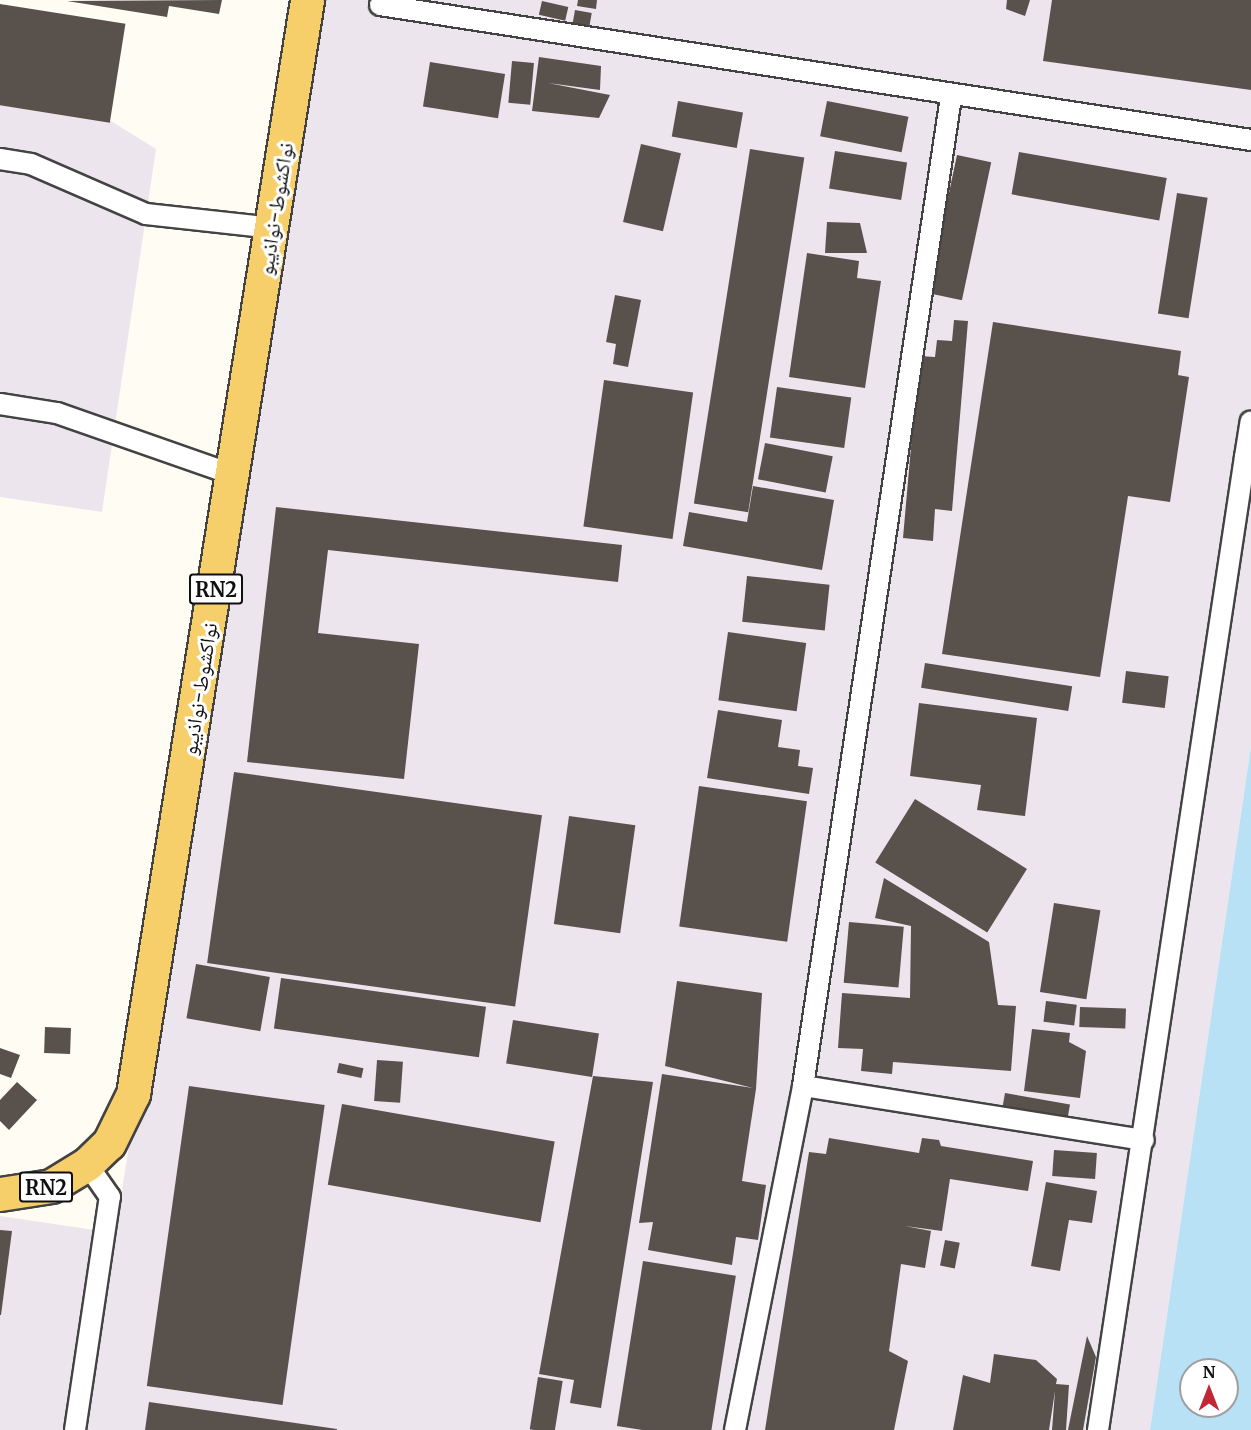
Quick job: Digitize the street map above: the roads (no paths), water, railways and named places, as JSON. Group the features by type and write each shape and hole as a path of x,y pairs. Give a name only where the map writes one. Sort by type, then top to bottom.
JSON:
{"main road":[{"name":"نواكشوط-نواذيبو","path":"0,1194 51,1186 87,1164 109,1143 133,1094 234,475 307,0"}],"lane":[{"path":"380,5 951,97 1251,140"},
{"path":"735,1430 803,1086 951,97"},
{"path":"0,159 31,164 146,214 273,228"},
{"path":"0,404 57,413 234,475"},
{"path":"1098,1430 1248,457 1251,421"},
{"path":"803,1086 1144,1140"},
{"path":"75,1430 110,1197 87,1164"}],"water":[{"path":"1251,746 1251,1430 1150,1430"}]}
